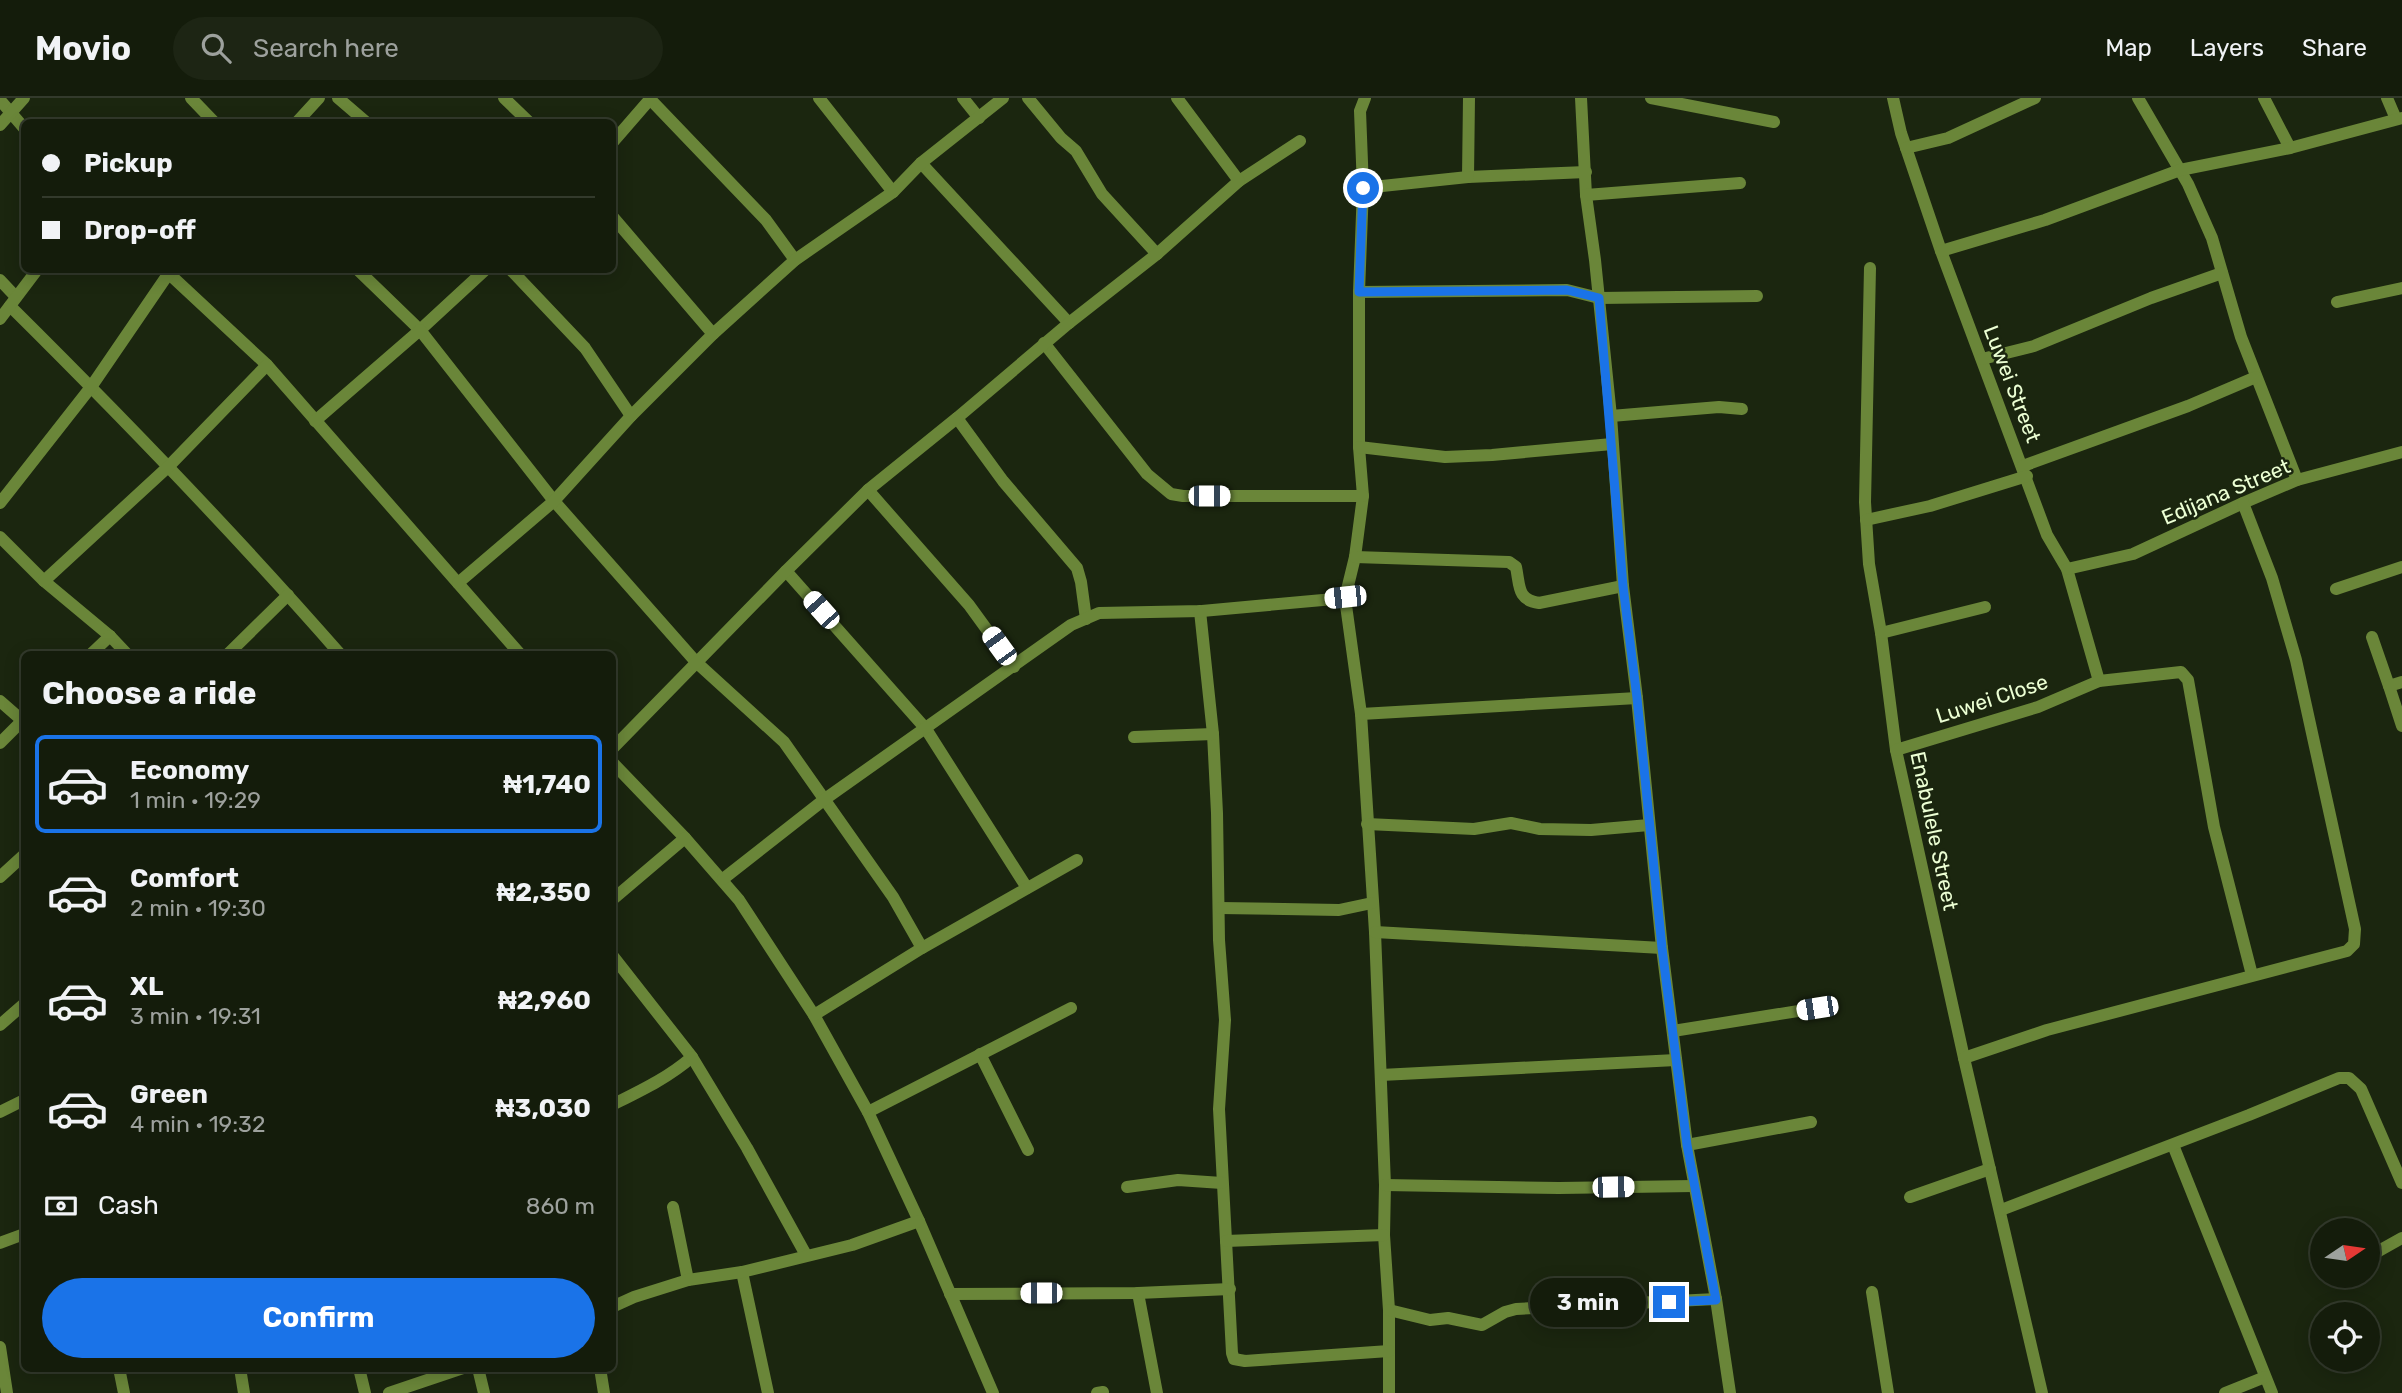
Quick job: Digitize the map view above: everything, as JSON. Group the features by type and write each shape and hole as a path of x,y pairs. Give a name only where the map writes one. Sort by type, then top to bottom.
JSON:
{"street":[{"path":"0,125 24,98"},
{"path":"191,98 211,119"},
{"path":"300,119 319,98"},
{"path":"338,98 362,119"},
{"path":"503,98 525,119"},
{"path":"616,138 651,98 766,220 795,260"},
{"path":"819,98 893,192"},
{"path":"963,98 979,118"},
{"path":"458,583 554,501 631,416 713,334 795,260 893,192 921,163 1003,98"},
{"path":"1028,98 1061,138 1076,151 1102,194 1157,254"},
{"path":"1177,98 1239,181"},
{"path":"1365,98 1360,111 1363,188 1359,292 1359,447 1363,496 1355,557 1345,597 1361,714 1375,932 1385,1185 1384,1235 1389,1310 1389,1393"},
{"path":"1468,177 1469,98"},
{"path":"1581,98 1586,195 1611,416 1623,586 1662,948 1687,1145 1730,1393"},
{"path":"1651,98 1774,122"},
{"name":"Luwei Street","path":"1893,98 1906,148 1941,251 2047,535 2067,569 2099,681"},
{"path":"1906,148 1948,138 2035,98"},
{"path":"2138,98 2179,170 2212,238 2256,377 2297,480"},
{"path":"2263,98 2290,148"},
{"path":"1941,251 2045,220 2179,170 2290,148 2399,119 2387,98"},
{"path":"0,100 21,124"},
{"path":"616,745 868,490 1044,343 1157,254 1239,181 1300,141"},
{"path":"921,163 1069,323"},
{"path":"1363,188 1468,177 1586,172"},
{"path":"1586,195 1740,183"},
{"path":"616,221 713,334"},
{"name":"Enabulele Street","path":"1870,268 1866,520 1869,564 1896,750 2042,1393"},
{"path":"0,319 35,273"},
{"path":"0,503 91,387 167,273"},
{"path":"170,273 267,365 517,651"},
{"path":"361,273 419,331 554,501 696,662 784,742 893,897 922,948"},
{"path":"315,421 482,273"},
{"path":"514,273 585,348 631,416"},
{"path":"1982,359 2034,346 2151,298 2222,273"},
{"path":"0,280 13,302 337,651"},
{"path":"2337,302 2402,288"},
{"path":"1359,292 1567,290 1599,298 1757,296"},
{"path":"1044,343 1147,474 1171,494 1363,496"},
{"path":"44,581 169,467 267,365"},
{"path":"1866,520 1930,506 2025,471 2256,377"},
{"path":"1611,416 1719,407 1742,409"},
{"path":"957,418 1003,481 1077,568 1082,582 1086,619"},
{"path":"1359,447 1445,457 1612,444"},
{"name":"Edijana Street","path":"2067,569 2133,554 2297,480 2401,455"},
{"path":"868,490 969,606 1014,667"},
{"path":"1964,1058 2047,1030 2347,951 2354,944 2355,929 2296,660 2272,578 2243,503"},
{"path":"0,537 44,581 124,651"},
{"path":"1355,557 1509,562 1516,567 1522,596 1528,601 1539,603 1623,586"},
{"path":"2336,589 2402,566"},
{"path":"786,570 926,729 1027,888"},
{"path":"231,651 288,595"},
{"path":"723,879 825,799 1071,625 1099,613 1200,611 1345,597"},
{"path":"1881,633 1985,607"},
{"path":"1200,611 1213,734 1219,940 1225,1020 1219,1109 1232,1353 1234,1359 1239,1361 1389,1351"},
{"path":"94,651 110,636"},
{"path":"2372,636 2396,684 2402,726"},
{"name":"Luwei Close","path":"1896,750 2038,707 2099,681 2177,672 2185,675 2214,827 2252,975"},
{"path":"1361,714 1637,698"},
{"path":"0,701 21,718"},
{"path":"0,743 21,724"},
{"path":"1134,737 1213,734"},
{"path":"616,766 723,879 814,1015 868,1112 919,1221 993,1393"},
{"path":"1367,824 1474,829 1511,823 1540,829 1591,830 1649,825"},
{"path":"616,897 685,838"},
{"path":"0,877 21,858"},
{"path":"814,1015 922,948 1077,860"},
{"path":"1220,908 1339,910 1372,902"},
{"path":"1375,932 1662,948"},
{"path":"616,960 692,1057 747,1148 806,1255"},
{"path":"0,1024 21,1006"},
{"path":"868,1112 1071,1008"},
{"path":"1673,1031 1817,1008"},
{"path":"980,1054 1028,1150"},
{"path":"616,1103 646,1088 692,1057"},
{"path":"1381,1075 1676,1060"},
{"path":"2001,1210 2339,1078 2349,1078 2361,1089 2402,1183"},
{"path":"0,1112 21,1102"},
{"path":"1687,1145 1811,1122"},
{"path":"2173,1145 2272,1393"},
{"path":"1910,1197 1990,1169"},
{"path":"1127,1187 1178,1180 1222,1183"},
{"path":"1385,1185 1559,1188 1694,1186"},
{"path":"673,1207 688,1280"},
{"path":"616,1305 688,1280 743,1272 852,1245 919,1221"},
{"path":"0,1243 21,1235"},
{"path":"1226,1241 1384,1235"},
{"path":"2380,1250 2402,1238"},
{"path":"743,1272 768,1393"},
{"path":"950,1294 1138,1293 1230,1289"},
{"path":"1872,1292 1888,1393"},
{"path":"1138,1293 1157,1393"},
{"path":"1389,1310 1430,1320 1448,1318 1482,1325 1516,1309 1716,1300"},
{"path":"0,1347 7,1393"},
{"path":"120,1372 124,1393"},
{"path":"241,1372 244,1393"},
{"path":"360,1372 365,1393"},
{"path":"388,1393 451,1372"},
{"path":"479,1372 484,1393"},
{"path":"601,1372 604,1393"},
{"path":"2225,1393 2265,1377"},
{"path":"1097,1393 1103,1392"}],"route":[{"path":"1363,188 1359,292 1567,290 1599,298 1611,416 1623,586 1662,948 1687,1145 1716,1300 1669,1302"}]}
